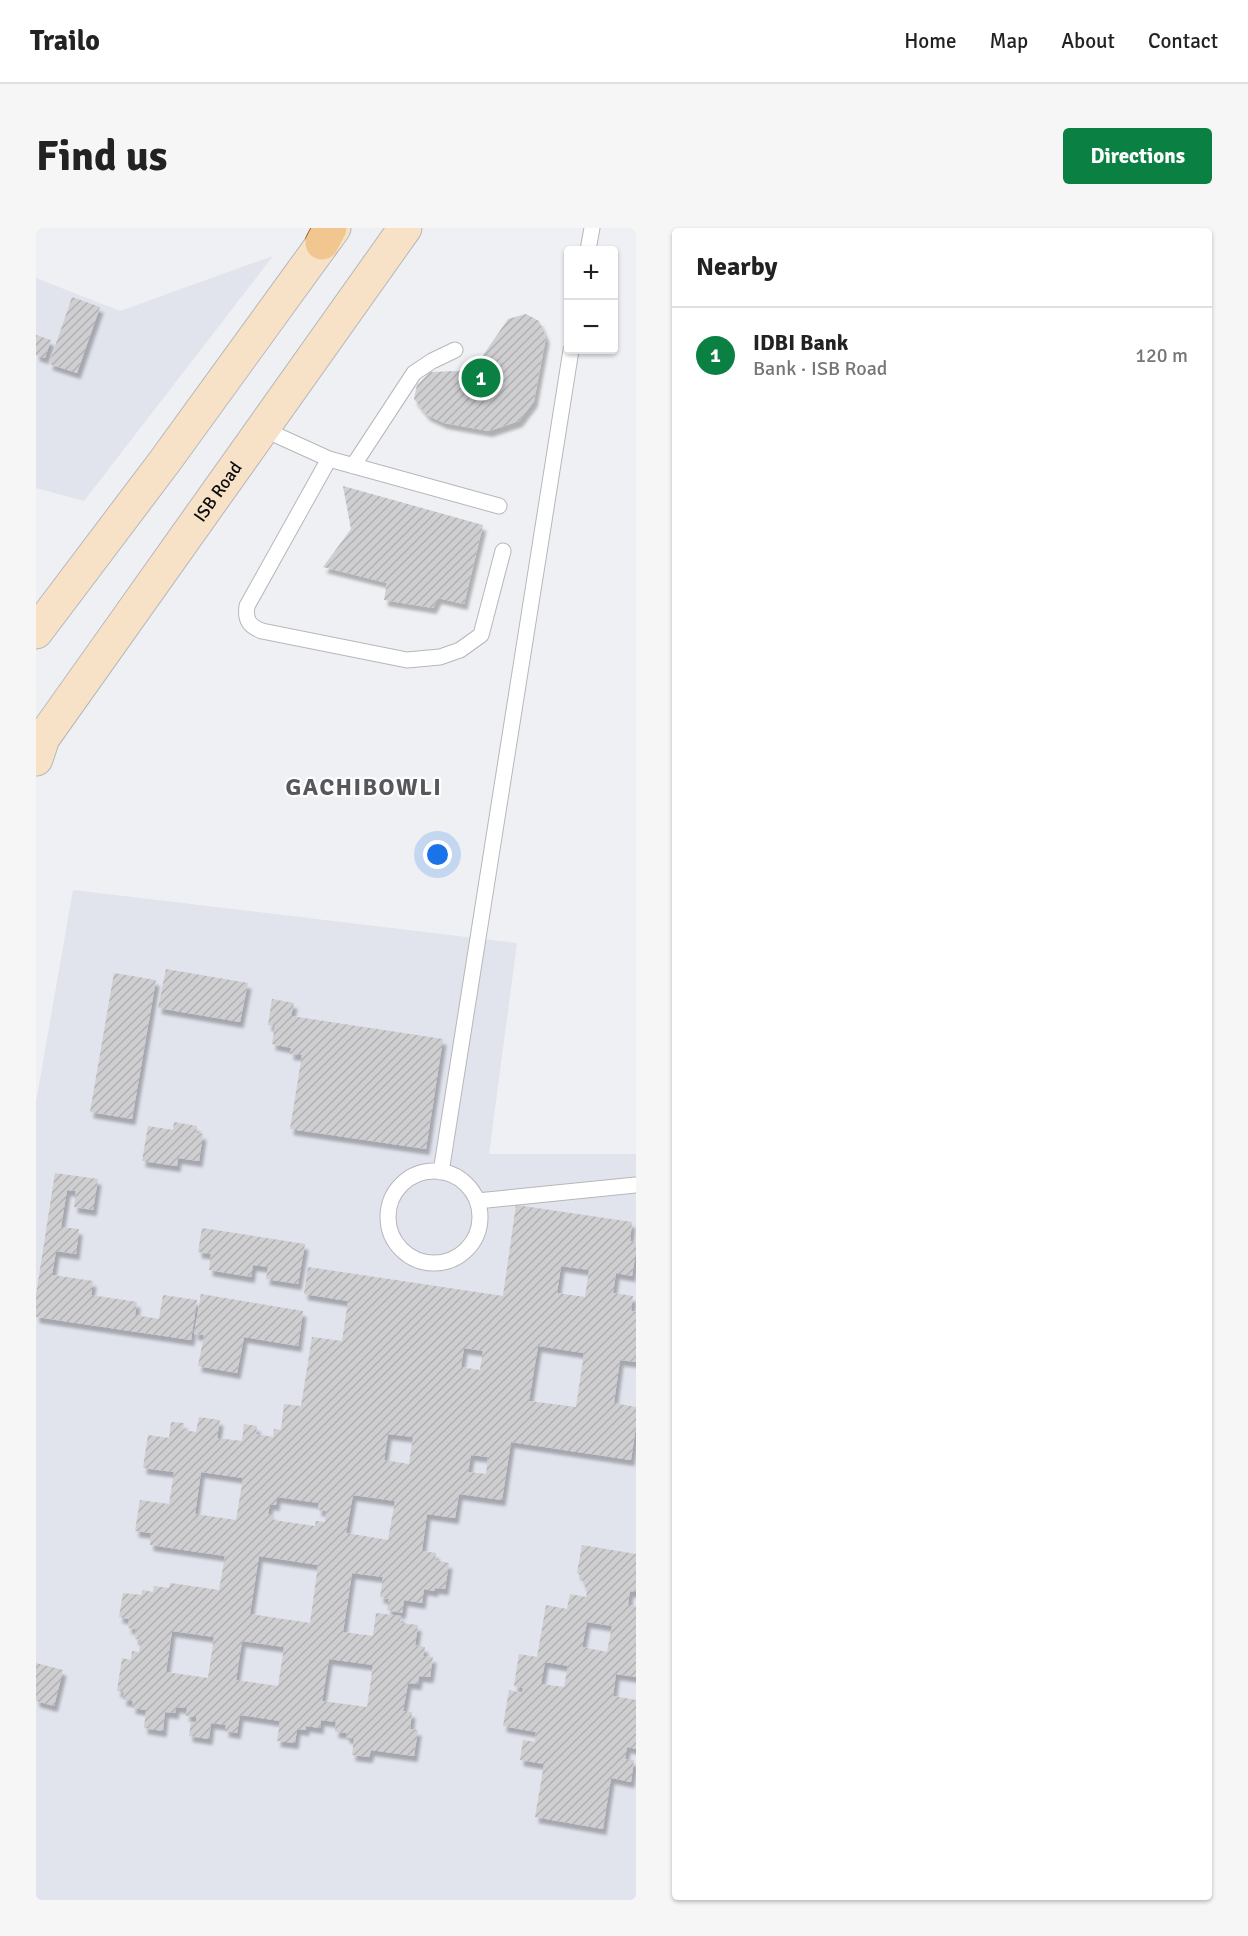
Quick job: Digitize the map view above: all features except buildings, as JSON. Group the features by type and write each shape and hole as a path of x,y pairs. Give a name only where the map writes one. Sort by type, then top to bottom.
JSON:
{"main road":[{"name":"ISB Road","path":"36,759 43,738 405,228"},
{"path":"36,632 165,461 329,233"}],"lane":[{"path":"589,246 592,228"},
{"path":"353,466 414,373 455,350"},
{"path":"441,1173 570,354"},
{"path":"263,429 329,459 499,506"},
{"path":"329,459 247,606 245,617 251,627 407,660 440,657 460,650 481,635 503,551"},
{"path":"423,1173 441,1173 453,1176 471,1190 477,1201 480,1219 475,1237 464,1252 448,1261 430,1263 412,1258 398,1246 389,1230 388,1212 394,1195 406,1180 423,1173"},
{"path":"477,1201 636,1185"}],"shaded area":[{"path":"273,256 84,501 36,488 36,278 120,311"},
{"path":"73,890 517,943 489,1154 636,1154 636,1900 36,1900 36,1102"}],"place":[{"name":"IDBI Bank","path":"481,378"}],"district":[{"name":"GACHIBOWLI","path":"364,787"}]}
